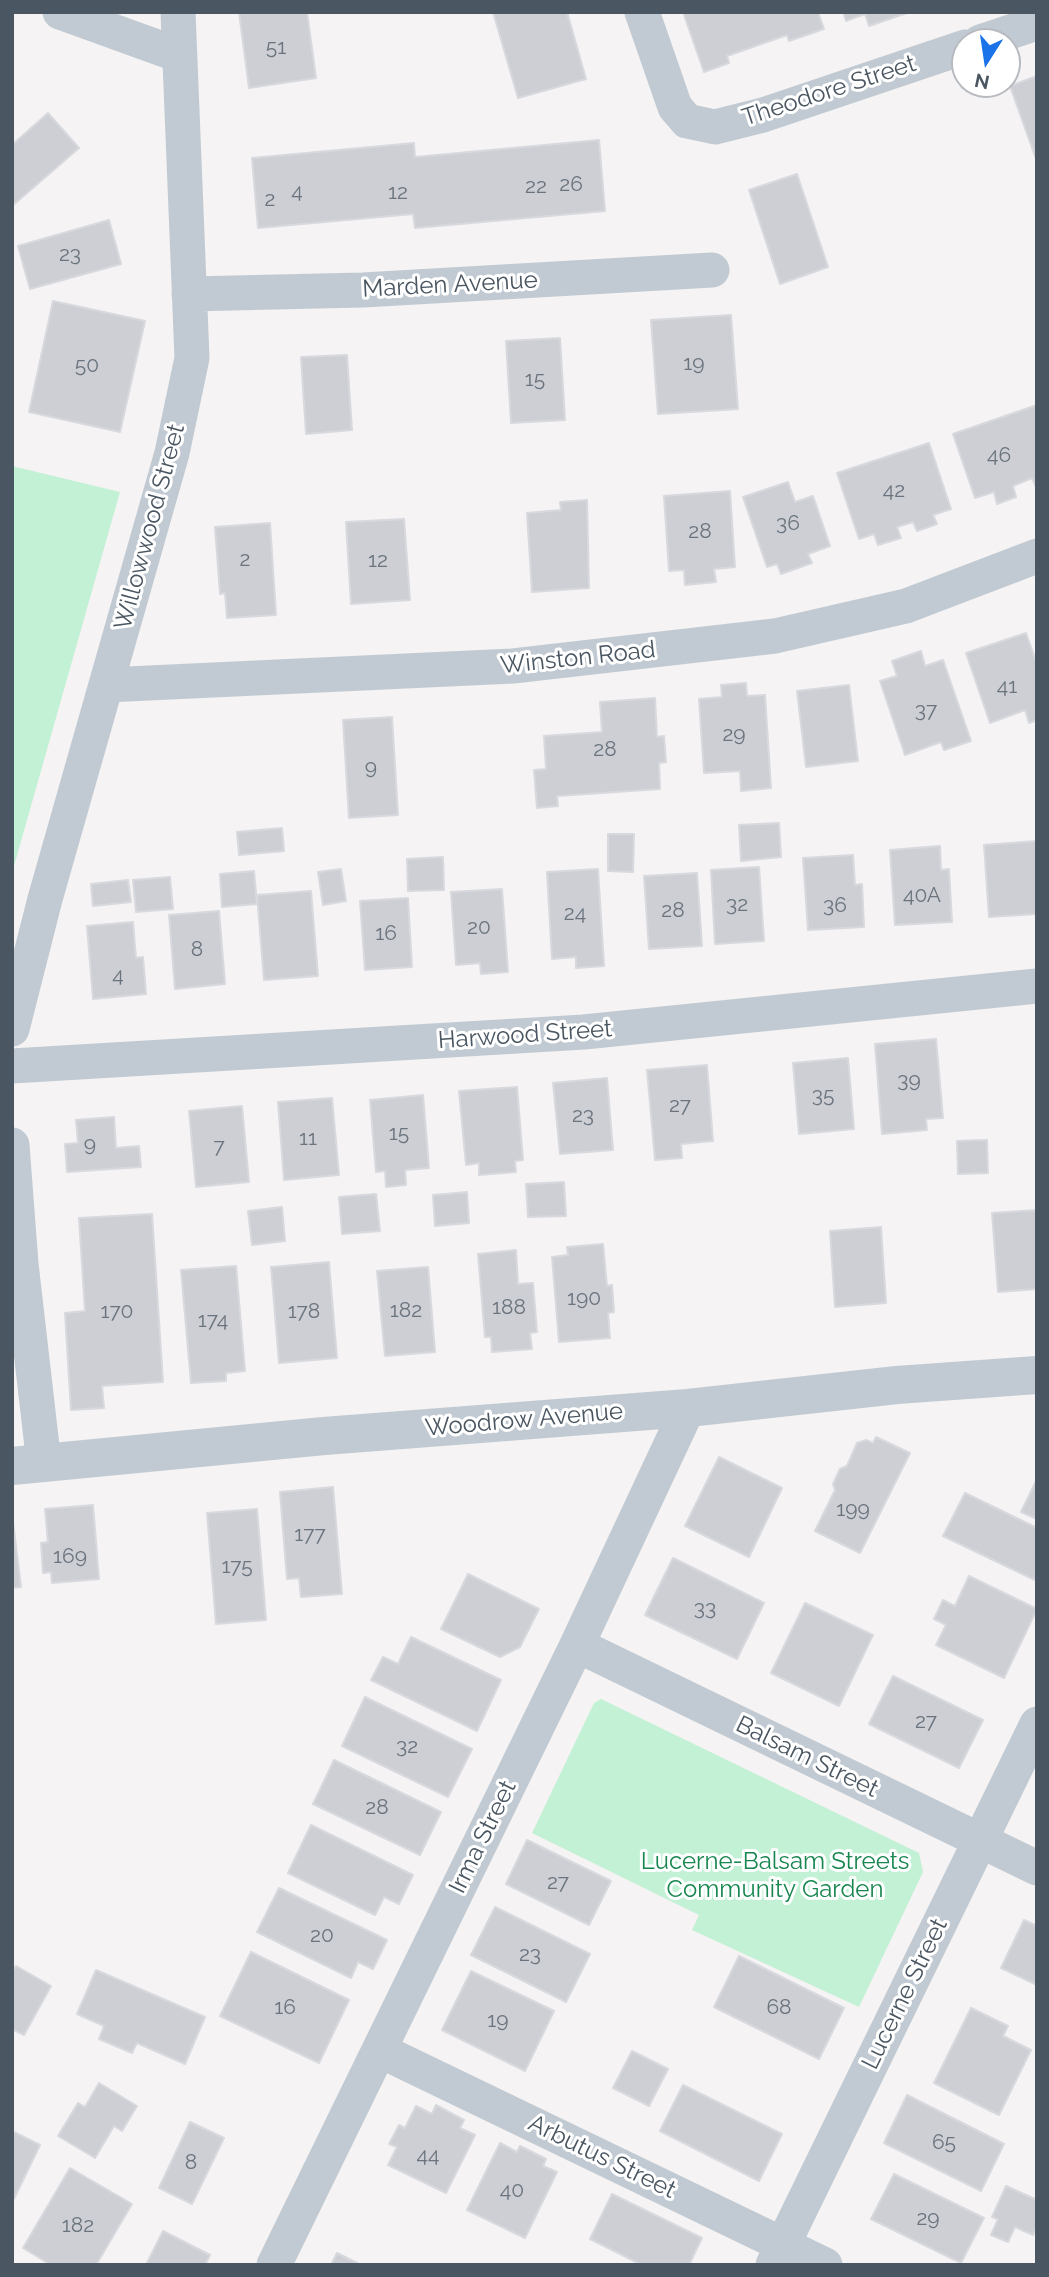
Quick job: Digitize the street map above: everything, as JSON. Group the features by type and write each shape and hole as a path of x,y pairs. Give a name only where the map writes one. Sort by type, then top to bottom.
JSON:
{"street":[{"path":"60,12 179,55"},
{"name":"Willowwood Street","path":"12,1029 172,453 192,358 178,12"},
{"name":"Theodore Street","path":"642,12 675,107 687,121 715,127 763,115 951,52"},
{"name":"Marden Avenue","path":"189,294 363,290 712,270"},
{"name":"Winston Road","path":"106,685 513,666 775,636 906,606 1037,556"},
{"name":"Harwood Street","path":"12,1066 584,1032 1037,986"},
{"path":"12,1145 21,1264 28,1465"},
{"name":"Woodrow Avenue","path":"28,1465 324,1436 688,1408 897,1385 1037,1375"},
{"name":"Irma Street","path":"274,2265 577,1645 688,1408"},
{"name":"Balsam Street","path":"577,1645 1037,1868"},
{"name":"Lucerne Street","path":"778,2255 1037,1724"},
{"name":"Arbutus Street","path":"379,2050 778,2255 825,2265"}],"green space":[{"path":"12,466 120,492 12,873"},
{"name":"Lucerne-Balsam Streets Community Garden","path":"601,1699 919,1853 923,1872 859,2007 692,1930 699,1915 532,1833 594,1703"}],"building":[{"path":"239,12 307,12 316,78 249,88"},
{"path":"493,12 567,12 586,79 518,98"},
{"path":"683,12 818,12 824,29 789,41 787,35 727,56 729,63 704,72"},
{"path":"843,12 907,13 869,26 865,14 846,21"},
{"path":"1037,76 1036,159 1014,98 1021,98 1021,82"},
{"path":"48,113 79,148 12,206 12,145"},
{"path":"599,140 605,211 415,228 413,214 258,228 252,158 414,143 415,157"},
{"path":"797,174 828,267 780,284 749,190"},
{"path":"109,220 121,264 30,289 18,246"},
{"path":"53,301 145,321 120,432 29,412"},
{"path":"731,315 738,409 658,414 651,320"},
{"path":"560,338 565,420 511,423 506,341"},
{"path":"347,355 352,430 306,434 301,357"},
{"path":"1037,405 1037,489 1032,478 1013,486 1016,497 997,504 994,492 975,498 953,434"},
{"path":"929,443 951,509 933,515 937,524 917,531 913,522 897,527 901,538 878,545 874,534 859,539 837,473"},
{"path":"788,482 795,502 813,496 830,546 808,554 812,563 781,574 777,564 767,567 743,497"},
{"path":"730,491 735,567 714,569 716,582 685,585 684,570 669,571 664,496"},
{"path":"587,500 589,588 532,592 527,513 561,510 560,502"},
{"path":"404,519 410,600 351,604 346,522"},
{"path":"270,523 276,615 227,618 225,593 220,594 215,527"},
{"path":"1026,633 1037,664 1037,720 1029,723 1025,710 990,723 966,653"},
{"path":"921,651 925,666 943,660 971,741 944,750 941,742 905,755 880,681 897,676 892,661"},
{"path":"746,683 747,696 765,695 771,788 741,791 740,771 704,773 699,699 722,697 721,685"},
{"path":"849,685 858,761 806,767 797,691"},
{"path":"655,698 657,737 664,736 666,762 659,763 660,789 557,796 558,806 537,808 534,770 546,769 544,736 602,732 600,702"},
{"path":"392,717 398,815 349,818 343,720"},
{"path":"779,823 781,857 741,861 739,825"},
{"path":"282,828 284,851 239,855 237,832"},
{"path":"608,834 634,834 633,872 608,871"},
{"path":"1037,841 1037,914 989,917 984,845"},
{"path":"940,846 941,870 949,869 952,922 895,925 890,850"},
{"path":"853,855 855,885 862,884 864,927 808,930 803,858"},
{"path":"443,857 444,890 408,891 407,859"},
{"path":"759,867 764,941 715,944 711,870"},
{"path":"341,869 346,901 323,905 318,872"},
{"path":"598,869 604,966 576,968 576,957 552,959 547,872"},
{"path":"254,871 257,904 222,907 220,874"},
{"path":"697,873 702,946 649,949 644,876"},
{"path":"170,877 173,909 136,912 133,880"},
{"path":"128,880 131,902 93,906 91,884"},
{"path":"502,889 508,972 481,974 480,963 456,965 451,892"},
{"path":"311,891 318,976 264,980 257,895"},
{"path":"408,898 412,967 365,970 360,901"},
{"path":"219,911 225,984 175,989 169,915"},
{"path":"133,922 136,958 143,957 146,994 93,999 87,926"},
{"path":"936,1039 943,1118 926,1119 927,1130 882,1134 875,1044"},
{"path":"848,1058 854,1129 799,1134 793,1063"},
{"path":"707,1065 713,1141 681,1144 682,1158 655,1160 647,1070"},
{"path":"607,1078 613,1150 560,1154 553,1083"},
{"path":"517,1087 523,1160 515,1161 516,1172 479,1175 479,1163 466,1165 459,1091"},
{"path":"423,1095 429,1168 405,1170 406,1185 386,1187 385,1171 376,1172 370,1100"},
{"path":"332,1098 339,1175 284,1180 278,1102"},
{"path":"242,1106 249,1182 196,1187 189,1111"},
{"path":"114,1117 116,1148 139,1146 141,1167 67,1172 65,1144 78,1143 76,1120"},
{"path":"987,1140 988,1173 958,1174 957,1141"},
{"path":"564,1182 566,1216 528,1217 526,1184"},
{"path":"467,1192 469,1223 435,1226 433,1195"},
{"path":"376,1194 380,1231 342,1234 339,1197"},
{"path":"282,1207 285,1241 252,1245 248,1211"},
{"path":"1037,1210 1037,1289 998,1292 992,1213"},
{"path":"152,1214 163,1382 102,1386 104,1408 71,1410 65,1313 85,1311 79,1218"},
{"path":"881,1227 886,1303 835,1307 830,1231"},
{"path":"603,1244 607,1286 612,1285 614,1312 608,1313 610,1338 559,1342 552,1257 568,1255 567,1247"},
{"path":"516,1250 518,1284 533,1283 537,1332 530,1333 532,1349 492,1352 491,1337 485,1337 478,1254"},
{"path":"329,1262 337,1358 279,1363 271,1267"},
{"path":"236,1266 245,1371 226,1373 226,1381 191,1383 181,1270"},
{"path":"428,1267 435,1352 385,1356 377,1271"},
{"path":"876,1437 910,1453 860,1553 815,1531 835,1490 833,1484 840,1469 847,1466 857,1443 866,1440 873,1443"},
{"path":"719,1457 782,1488 749,1557 685,1526"},
{"path":"1037,1479 1037,1519 1021,1512"},
{"path":"333,1487 342,1594 301,1597 299,1578 287,1579 280,1492"},
{"path":"965,1493 1037,1528 1037,1581 943,1536"},
{"path":"93,1505 99,1579 52,1583 51,1572 43,1573 41,1543 48,1542 45,1509"},
{"path":"257,1509 266,1620 216,1624 207,1513"},
{"path":"12,1513 21,1587 12,1588"},
{"path":"673,1558 764,1603 737,1659 645,1615"},
{"path":"468,1574 539,1609 520,1647 500,1657 441,1629"},
{"path":"969,1576 1037,1609 1004,1678 936,1645 946,1625 934,1619 943,1600 955,1606"},
{"path":"805,1603 873,1635 839,1706 771,1673"},
{"path":"411,1637 501,1680 477,1731 371,1680 383,1657 398,1664"},
{"path":"893,1676 983,1720 959,1768 869,1724"},
{"path":"365,1697 472,1749 448,1797 342,1746"},
{"path":"334,1760 441,1812 420,1855 313,1804"},
{"path":"311,1825 413,1875 399,1904 384,1897 375,1915 288,1873"},
{"path":"527,1840 611,1881 589,1925 506,1884"},
{"path":"279,1888 387,1940 373,1969 358,1962 351,1978 257,1932"},
{"path":"495,1907 590,1954 566,2002 471,1955"},
{"path":"1024,1920 1037,1926 1037,1985 1001,1968"},
{"path":"251,1952 349,2000 319,2063 220,2016"},
{"path":"739,1956 844,2008 819,2059 714,2007"},
{"path":"16,1966 51,1986 24,2035 12,2029 12,1972"},
{"path":"96,1970 205,2017 185,2064 137,2043 132,2053 99,2039 104,2026 77,2014"},
{"path":"471,1971 554,2011 525,2071 442,2030"},
{"path":"971,2008 1008,2026 1003,2036 1031,2050 999,2115 934,2083"},
{"path":"632,2051 668,2069 649,2106 613,2088"},
{"path":"99,2083 137,2106 122,2131 114,2126 95,2158 58,2136 78,2103 85,2107"},
{"path":"683,2085 782,2134 759,2181 660,2131"},
{"path":"907,2095 1004,2144 981,2191 884,2143"},
{"path":"436,2105 464,2120 460,2128 475,2135 446,2193 388,2165 397,2147 389,2144 399,2125 405,2128 416,2106 432,2114"},
{"path":"190,2122 224,2138 192,2204 159,2188"},
{"path":"12,2131 40,2145 12,2203"},
{"path":"500,2143 517,2152 520,2146 546,2159 543,2166 557,2172 525,2238 467,2210"},
{"path":"70,2168 132,2204 96,2265 51,2265 23,2248"},
{"path":"894,2174 984,2218 961,2263 871,2219"},
{"path":"1006,2186 1037,2200 1037,2227 1033,2235 1015,2227 1008,2242 991,2235 998,2219 992,2217"},
{"path":"612,2194 702,2238 689,2265 642,2265 590,2239"},
{"path":"163,2231 210,2255 205,2265 146,2265"},
{"path":"337,2253 361,2265 331,2265"}]}
